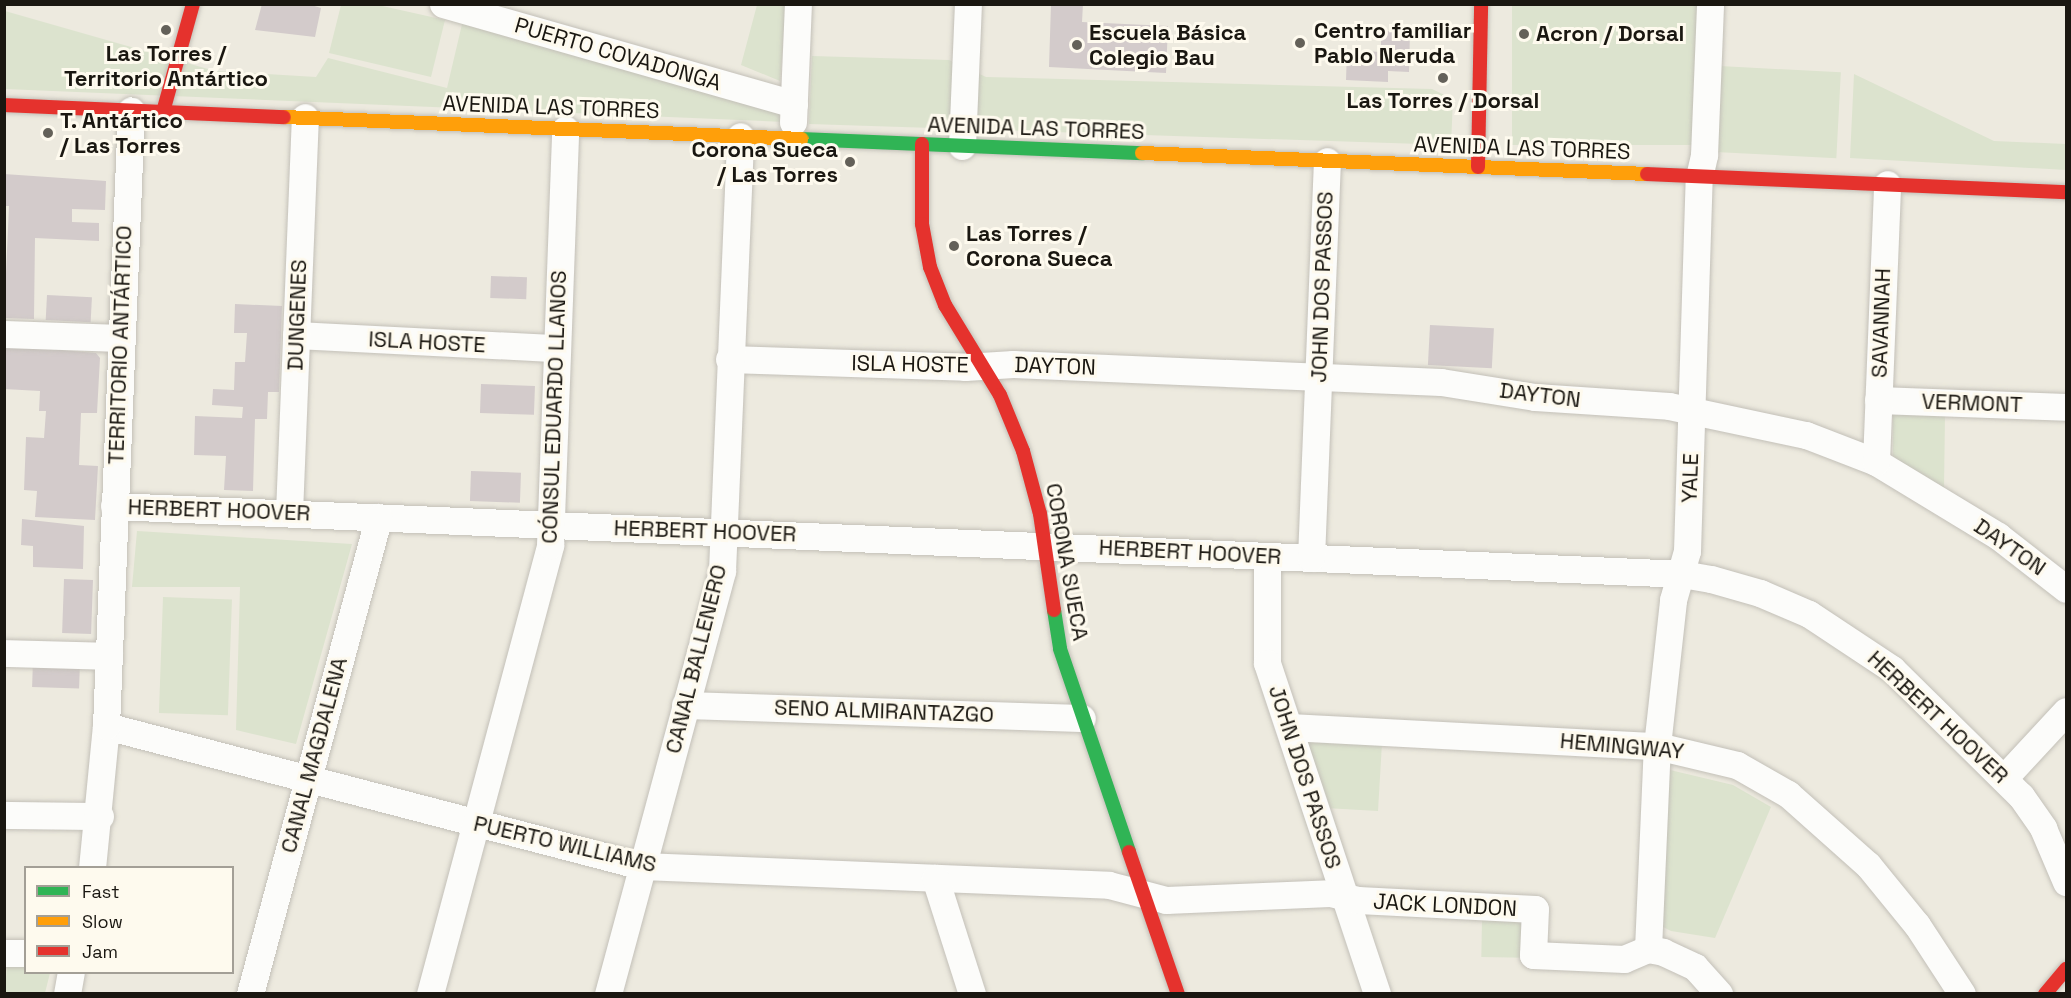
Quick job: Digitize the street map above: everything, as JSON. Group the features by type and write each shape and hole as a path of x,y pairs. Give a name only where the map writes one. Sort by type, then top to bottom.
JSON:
{"main road":[{"path":"163,112 193,4"},
{"path":"1478,167 1481,4"},
{"name":"AVENIDA LAS TORRES","path":"4,105 2067,192"},
{"name":"CORONA SUECA","path":"922,144 922,224 930,267 945,305 1000,395 1023,451 1045,546 1060,649 1178,993"},
{"path":"2045,993 2067,969"}],"street":[{"name":"PUERTO COVADONGA","path":"442,4 794,104"},
{"path":"793,138 798,4"},
{"path":"962,146 968,4"},
{"name":"YALE","path":"1648,949 1657,746 1673,600 1688,550 1699,177 1704,154 1710,4"},
{"name":"TERRITORIO ANTÁRTICO","path":"93,866 100,816 106,726 130,111"},
{"name":"DUNGENES","path":"289,513 305,117"},
{"name":"CÓNSUL EDUARDO LLANOS","path":"430,993 548,557 565,129"},
{"name":"CANAL BALLENERO","path":"608,993 722,571 740,136"},
{"name":"JOHN DOS PASSOS","path":"1311,558 1327,161"},
{"name":"SAVANNAH","path":"1876,462 1887,184"},
{"path":"4,334 121,338"},
{"name":"ISLA HOSTE","path":"296,335 557,348"},
{"name":"ISLA HOSTE","path":"729,359 984,366"},
{"name":"DAYTON","path":"984,366 1318,376 1467,384 1535,397 1669,406 1806,435 1876,462 1989,531 2062,581"},
{"name":"VERMONT","path":"1878,400 2067,407"},
{"name":"HERBERT HOOVER","path":"114,506 1682,574 1760,593 1839,631 1892,669 2004,778 2043,828 2067,882"},
{"name":"CANAL MAGDALENA","path":"250,993 379,517"},
{"name":"JOHN DOS PASSOS","path":"1267,556 1267,663 1377,993"},
{"path":"4,653 109,656"},
{"name":"SENO ALMIRANTAZGO","path":"685,705 1082,718"},
{"path":"2004,778 2067,711"},
{"name":"PUERTO WILLIAMS","path":"106,726 642,867 1109,885 1143,893"},
{"name":"HEMINGWAY","path":"1289,727 1657,746 1737,765 1788,794 1836,835 1897,898 1962,993"},
{"path":"4,814 100,816"},
{"path":"935,878 972,993"},
{"name":"JACK LONDON","path":"1143,893 1166,900 1330,893 1358,900 1534,909 1533,955 1624,959 1648,949"},
{"path":"1648,949 1695,967 1719,993"},
{"path":"4,953 24,953"},
{"path":"67,993 71,974"}],"green space":[{"path":"341,5 378,5 445,20 431,77 329,53"},
{"path":"757,5 786,5 780,81 741,65"},
{"path":"1512,5 1699,5 1699,145 1512,145"},
{"path":"5,11 215,71 316,77 328,58 447,88 463,20 784,114 785,122 5,89"},
{"path":"812,56 949,60 986,77 1432,89 1453,99 1451,145 809,124"},
{"path":"1720,66 1841,72 1836,158 1715,152"},
{"path":"1854,74 1994,141 2066,144 2066,170 1850,158"},
{"path":"1893,409 1945,415 1944,489 1893,462"},
{"path":"137,531 352,544 296,744 236,730 240,587 132,587"},
{"path":"163,597 232,599 228,715 159,713"},
{"path":"1302,739 1382,743 1378,811 1325,808"},
{"path":"1670,770 1733,785 1771,807 1715,938 1671,931 1655,923"},
{"path":"1482,919 1526,920 1525,958 1481,957"},
{"path":"7,963 24,967 24,974 50,974 45,993 5,994"}],"building":[{"path":"262,4 308,4 321,8 315,37 255,30"},
{"path":"1051,4 1083,4 1082,22 1168,26 1166,73 1049,67"},
{"path":"1381,31 1410,32 1409,72 1388,71 1388,82 1346,80 1347,50 1381,52"},
{"path":"4,174 106,181 105,210 72,209 72,222 99,223 99,241 35,238 34,319 4,318 9,206 4,206"},
{"path":"491,276 527,277 526,299 490,298"},
{"path":"47,295 92,297 91,322 46,320"},
{"path":"235,304 282,306 279,392 268,392 267,419 255,419 253,491 224,490 226,456 194,455 195,416 242,418 243,407 212,405 213,389 234,390 235,362 245,362 247,333 234,333"},
{"path":"1430,325 1494,328 1492,368 1428,365"},
{"path":"4,345 96,353 100,358 97,413 81,413 79,465 98,466 95,520 35,517 37,491 24,490 26,437 44,438 46,411 39,411 40,391 4,389"},
{"path":"481,384 535,386 534,415 480,413"},
{"path":"471,471 521,473 520,503 470,501"},
{"path":"22,519 84,526 83,569 33,567 33,546 21,545"},
{"path":"64,579 93,580 91,634 62,633"},
{"path":"33,661 80,663 79,689 32,687"}],"traffic: fast":[{"path":"802,139 1142,153"},
{"path":"1054,610 1060,649 1129,852"}],"traffic: slow":[{"path":"284,117 802,139"},
{"path":"1142,153 1647,174"}],"traffic: jam":[{"path":"163,112 193,4"},
{"path":"1478,167 1481,4"},
{"path":"4,105 284,117"},
{"path":"922,144 922,224 930,267 945,305 1000,395 1023,451 1040,514 1054,610"},
{"path":"1647,174 2066,192"},
{"path":"1129,852 1178,994"},
{"path":"2045,994 2066,969"}],"place":[{"name":"Las Torres / Territorio Antártico","path":"166,30"},
{"name":"Acron / Dorsal","path":"1524,34"},
{"name":"Centro familiar Pablo Neruda","path":"1300,43"},
{"name":"Escuela Básica Colegio Bau","path":"1077,45"},
{"name":"Las Torres / Dorsal","path":"1443,78"},
{"name":"T. Antártico / Las Torres","path":"48,133"},
{"name":"Corona Sueca / Las Torres","path":"850,162"},
{"name":"Las Torres / Corona Sueca","path":"954,246"}]}
